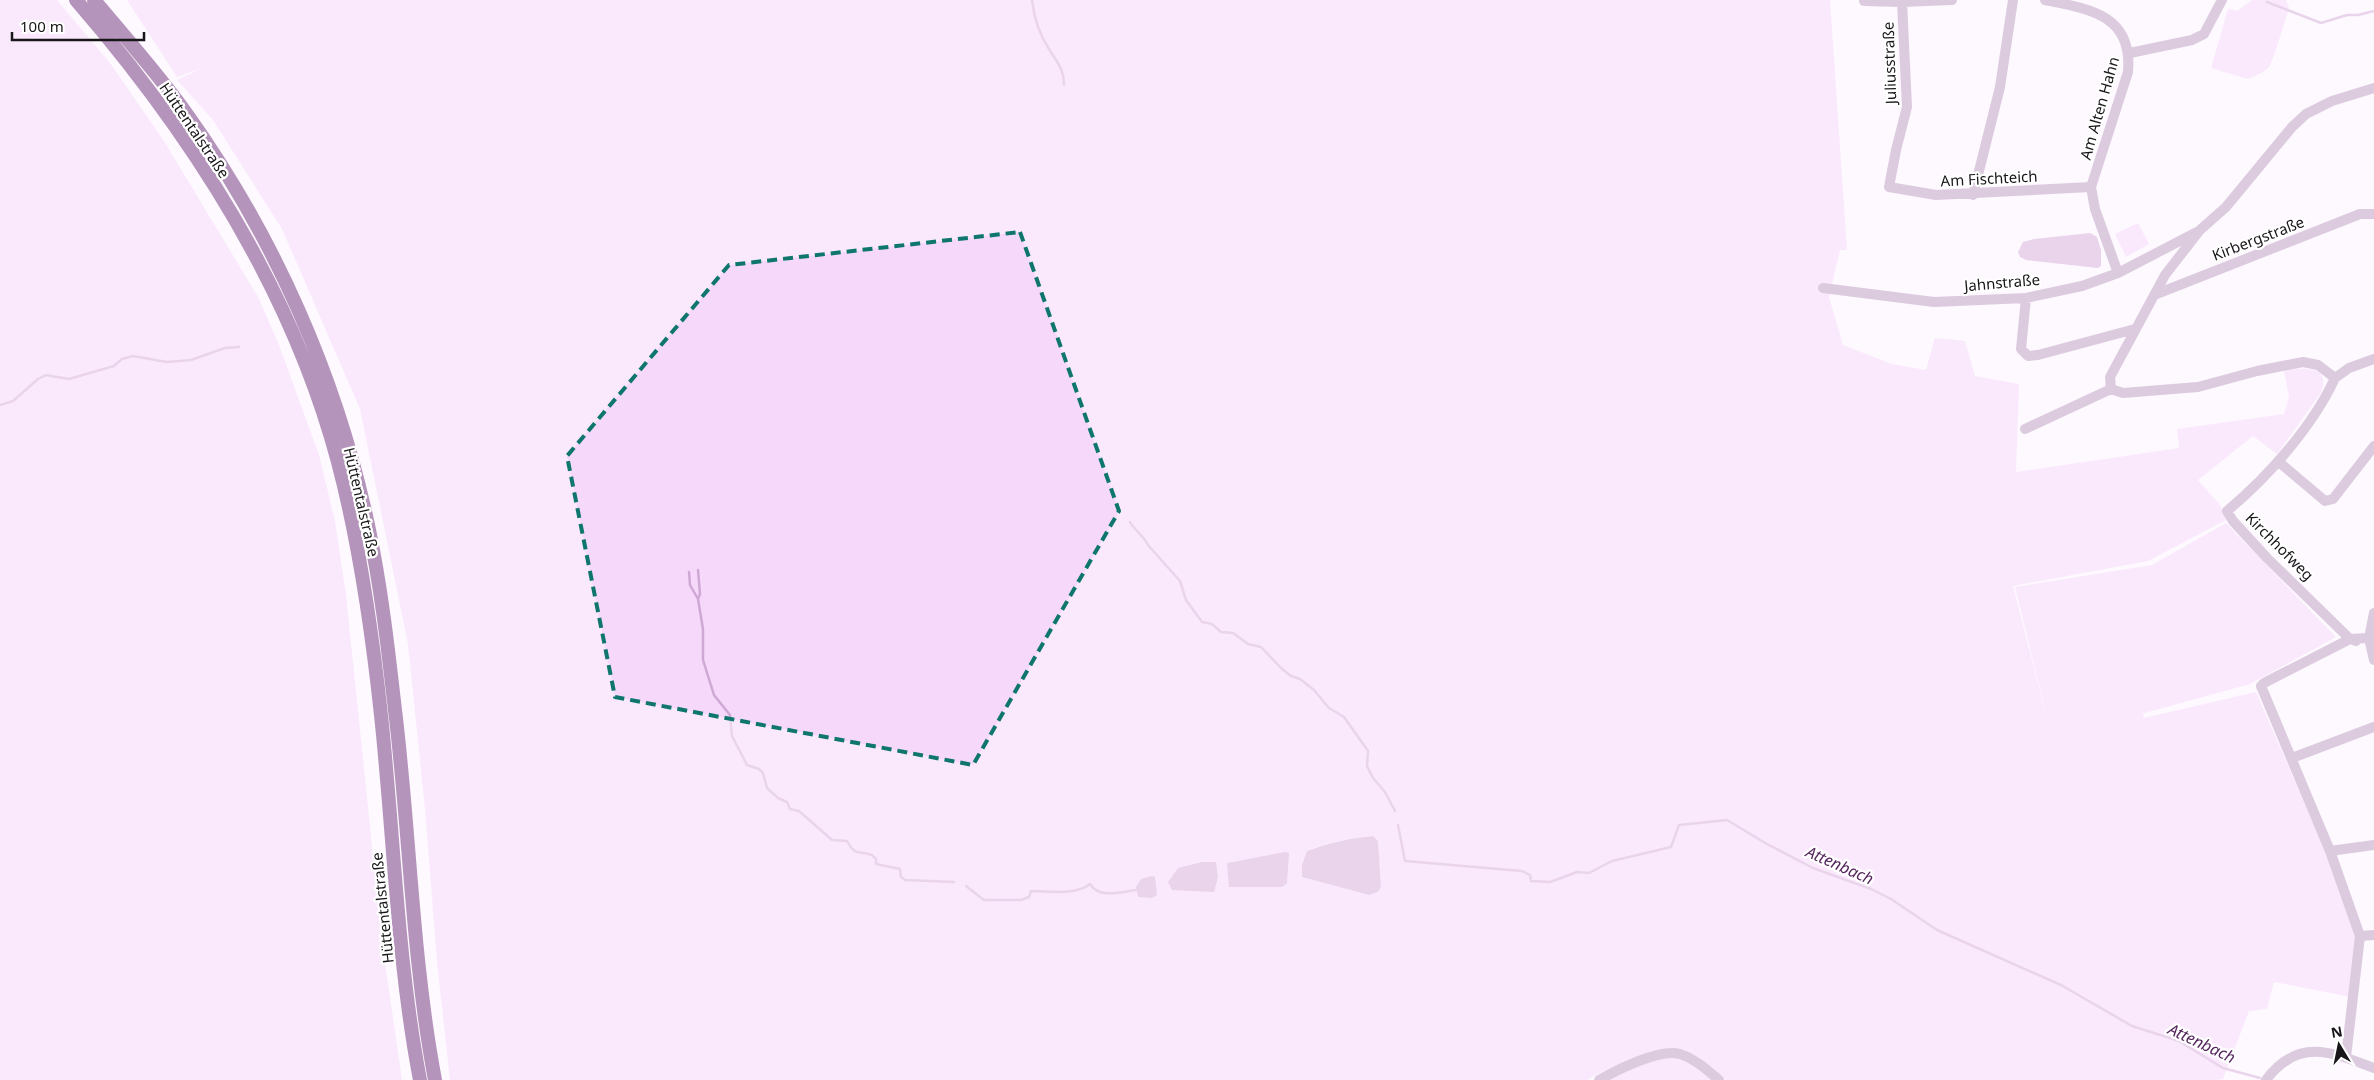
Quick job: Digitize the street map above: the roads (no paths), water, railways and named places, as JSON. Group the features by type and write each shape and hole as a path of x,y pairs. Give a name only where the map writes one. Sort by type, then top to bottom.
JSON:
{"highway":[{"name":"Hüttentalstraße","path":"76,0 115,45 172,120 238,222 271,285 299,347 338,461 362,576 381,714 403,959 420,1080"},
{"name":"Hüttentalstraße","path":"94,0 185,112 250,213 284,278 312,342 333,399 368,525 380,593 395,712 418,969 435,1080"}],"street":[{"path":"1902,2 1952,0"},
{"path":"1974,194 2000,86 2013,0"},
{"name":"Am Alten Hahn","path":"2045,0 2082,7 2102,15 2117,28 2130,53 2128,72 2091,187 2095,209 2118,273"},
{"path":"2130,53 2192,40 2204,34 2222,0"},
{"name":"Juliusstraße","path":"1864,1 1902,2 1907,107 1889,187"},
{"name":"Jahnstraße","path":"2111,389 2110,377 2135,328 2165,275 2200,230 2226,207 2292,127 2306,114 2332,100 2374,88"},
{"name":"Am Fischteich","path":"1889,187 1936,195 2091,187"},
{"name":"Kirbergstraße","path":"2154,295 2360,214 2374,214"},
{"name":"Jahnstraße","path":"1823,288 1934,302 2026,298 2082,286 2118,273 2200,230"},
{"path":"2026,298 2021,349 2028,356 2038,356 2135,328"},
{"path":"2025,429 2111,389 2123,393 2198,388 2257,371 2303,362 2318,365 2335,378 2349,368 2374,359"},
{"name":"Kirchhofweg","path":"2335,378 2328,394 2279,462 2256,487 2227,511 2233,521 2267,558 2350,639"},
{"path":"2279,462 2325,501 2333,500 2374,446"},
{"path":"2374,613 2369,638 2374,660"},
{"path":"2346,1057 2360,936 2330,851 2261,686 2350,639 2369,638"},
{"path":"2292,758 2374,727"},
{"path":"2330,851 2374,845"},
{"path":"2360,936 2374,935"},
{"path":"2266,1080 2284,1060 2310,1051 2326,1051 2374,1068"},
{"path":"1599,1080 1617,1070 1660,1055 1679,1053 1699,1063 1719,1080"}],"waterway":[{"path":"1032,0 1040,31 1045,43 1060,66 1064,85"},
{"path":"2267,2 2321,23 2347,15 2358,15 2374,11"},
{"path":"0,405 13,401 38,379 46,375 69,379 114,366 122,359 133,356 167,362 191,360 225,348 239,347"},
{"path":"1130,522 1180,581 1186,600 1202,622 1212,624 1221,632 1233,633 1248,644 1261,647 1281,668 1291,676 1300,679 1314,690 1329,708 1344,717 1368,751 1367,766 1373,778 1385,792 1395,811"},
{"path":"698,570 700,594 698,599 703,629 703,660 714,695 730,715 732,736 747,765 759,769 763,773 767,788 778,798 787,802 790,809 799,811 832,840 847,841 855,851 872,855 876,859 876,864 900,869 901,877 905,880 954,882"},
{"path":"689,572 690,585 698,599"},
{"name":"Attenbach","path":"1398,825 1405,861 1522,871 1530,875 1531,881 1550,882 1577,872 1589,873 1612,861 1671,847 1679,825 1727,820 1813,868 1871,889 1891,899 1937,930 2061,985 2132,1026 2179,1041 2223,1068 2260,1078"},
{"path":"966,886 984,900 1021,900 1029,897 1031,891 1069,891 1084,888 1090,884 1094,889 1105,893 1136,890"}]}
